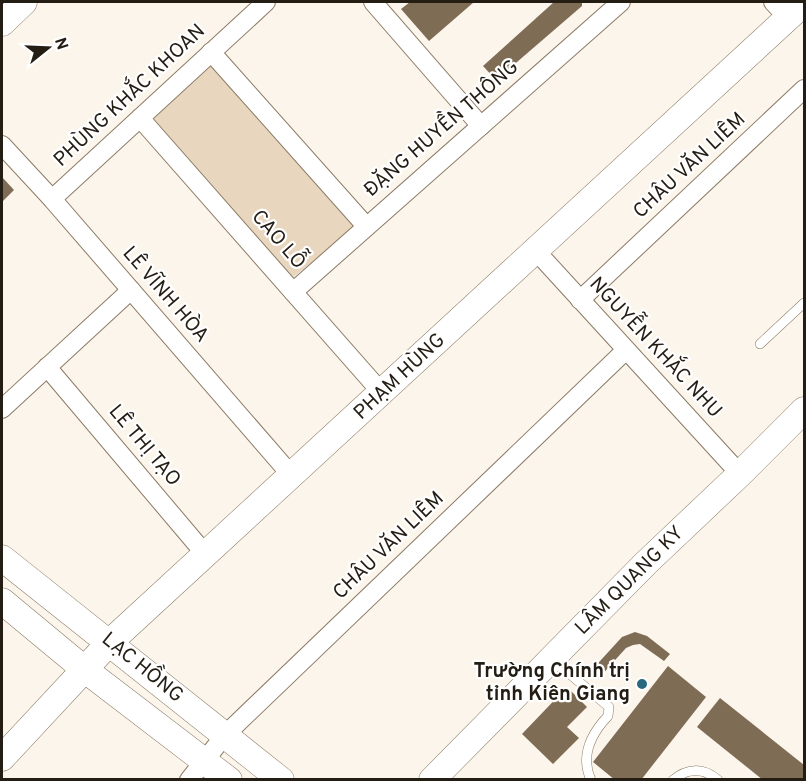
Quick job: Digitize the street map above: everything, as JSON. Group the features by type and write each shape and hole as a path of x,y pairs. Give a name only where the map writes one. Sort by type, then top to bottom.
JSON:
{"street":[{"path":"2,23 24,2"},
{"name":"PHÙNG KHẮC KHOAN","path":"52,199 266,2"},
{"path":"373,2 481,126"},
{"name":"ĐẶNG HUYỀN THÔNG","path":"293,292 621,2"},
{"name":"PHẠM HÙNG","path":"2,758 110,642 536,251 789,8"},
{"path":"210,52 366,226"},
{"name":"CHÂU VĂN LIÊM","path":"580,300 804,89"},
{"name":"CAO LỖ","path":"140,118 382,393"},
{"name":"LÊ VĨNH HÒA","path":"2,145 52,199 292,476"},
{"name":"NGUYỄN KHẮC NHU","path":"536,251 740,474"},
{"path":"2,410 130,290"},
{"name":"CHÂU VĂN LIÊM","path":"196,770 225,735 626,350"},
{"name":"LÊ THỊ TẠO","path":"47,367 206,555"},
{"name":"LÂM QUANG KY","path":"432,780 646,563 804,410"},
{"name":"LẠC HỒNG","path":"2,558 281,780"},
{"name":"LẠC HỒNG","path":"2,601 84,669 196,770 229,780"}],"lane":[{"path":"760,344 804,303"},
{"path":"551,659 609,707 608,716 598,727 587,750 591,780"},
{"path":"673,780 680,773 694,770 710,773 718,780"}],"shaded area":[{"path":"210,63 355,228 287,282 148,124"}],"building":[{"path":"410,2 474,2 429,41 401,9"},
{"path":"554,2 582,2 582,6 496,80 483,66"},
{"path":"2,177 14,190 2,202"},
{"path":"635,632 647,636 670,654 664,661 640,644 633,645 626,648 598,679 590,672 622,637"},
{"path":"668,666 706,697 641,780 615,780 593,762"},
{"path":"567,687 587,707 567,727 579,738 553,764 522,734"},
{"path":"720,698 804,765 804,780 763,780 697,727"}],"place":[{"name":"Trường Chính trị tỉnh Kiên Giang","path":"642,684"}]}
